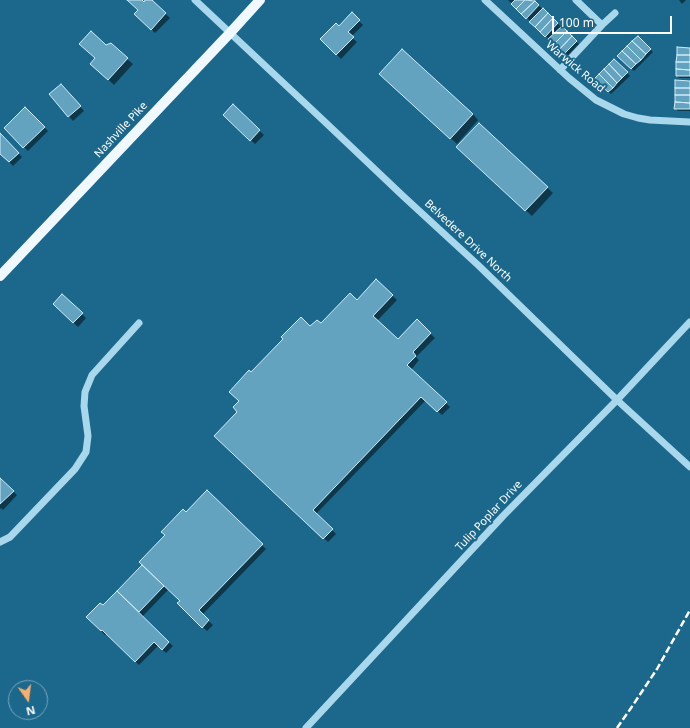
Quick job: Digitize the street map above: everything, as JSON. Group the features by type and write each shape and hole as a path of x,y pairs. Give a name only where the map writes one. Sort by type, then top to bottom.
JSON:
{"main road":[{"name":"Nashville Pike","path":"2,271 260,0"}],"street":[{"name":"Belvedere Drive North","path":"195,0 478,265 617,400 690,467"},
{"name":"Warwick Road","path":"485,0 560,70 596,100 624,114 638,118 690,122"},
{"path":"576,0 602,25"},
{"path":"560,70 615,12"},
{"name":"Tulip Poplar Drive","path":"306,728 503,516 617,400 690,322"},
{"path":"0,542 10,537 75,469 86,452 88,436 84,406 85,392 92,375 139,323"}],"building":[{"path":"127,0 142,0 144,2 145,0 152,0 166,13 151,30 134,14 138,10"},
{"path":"515,0 525,0 516,9 511,4"},
{"path":"525,0 535,1 521,14 516,9"},
{"path":"535,1 539,5 526,19 521,14"},
{"path":"543,8 548,13 535,27 529,22"},
{"path":"352,12 360,20 348,32 354,37 336,55 320,39 336,23 339,26"},
{"path":"548,13 553,18 540,32 535,27"},
{"path":"553,18 558,23 545,37 540,32"},
{"path":"562,26 567,31 554,44 548,39"},
{"path":"91,31 106,45 111,43 128,58 108,80 90,64 95,58 79,44"},
{"path":"567,31 572,36 559,50 554,44"},
{"path":"572,36 577,41 564,54 559,50"},
{"path":"638,36 651,49 646,54 632,41"},
{"path":"632,41 646,54 641,60 627,46"},
{"path":"627,46 641,60 636,64 622,51"},
{"path":"677,47 690,48 690,55 677,55"},
{"path":"402,49 473,114 450,139 379,74"},
{"path":"622,51 636,64 631,69 617,56"},
{"path":"677,55 690,55 690,62 676,62"},
{"path":"614,59 628,72 622,78 609,64"},
{"path":"676,62 690,62 690,70 676,69"},
{"path":"609,64 622,78 617,83 604,69"},
{"path":"604,69 617,83 613,88 599,74"},
{"path":"676,69 690,70 690,76 676,76"},
{"path":"599,74 613,88 608,92 594,79"},
{"path":"675,80 690,81 690,88 675,88"},
{"path":"61,84 81,106 68,117 49,94"},
{"path":"675,88 690,88 690,95 675,95"},
{"path":"675,95 690,95 690,103 675,102"},
{"path":"675,102 690,103 690,109 674,109"},
{"path":"233,104 260,130 250,141 223,115"},
{"path":"25,107 45,127 23,148 4,128"},
{"path":"479,123 548,187 525,211 456,147"},
{"path":"0,133 19,153 9,162 0,154"},
{"path":"376,279 393,295 373,316 398,339 417,319 431,333 413,352 416,356 407,365 447,402 437,412 421,397 313,510 333,529 323,539 214,436 237,412 233,407 239,401 229,392 249,370 251,372 283,339 281,337 301,317 310,326 317,320 321,323 350,293 357,300"},
{"path":"62,294 83,313 73,323 53,304"},
{"path":"0,478 14,491 0,504"},
{"path":"207,490 263,544 199,610 209,620 202,628 177,603 180,601 139,562 165,535 161,532 183,509 186,512"},
{"path":"142,565 164,586 139,612 117,591"},
{"path":"117,591 169,642 162,650 154,642 135,662 102,630 101,631 86,617 100,603 103,605"}],"railway":[{"path":"617,728 657,669 690,610"}]}
